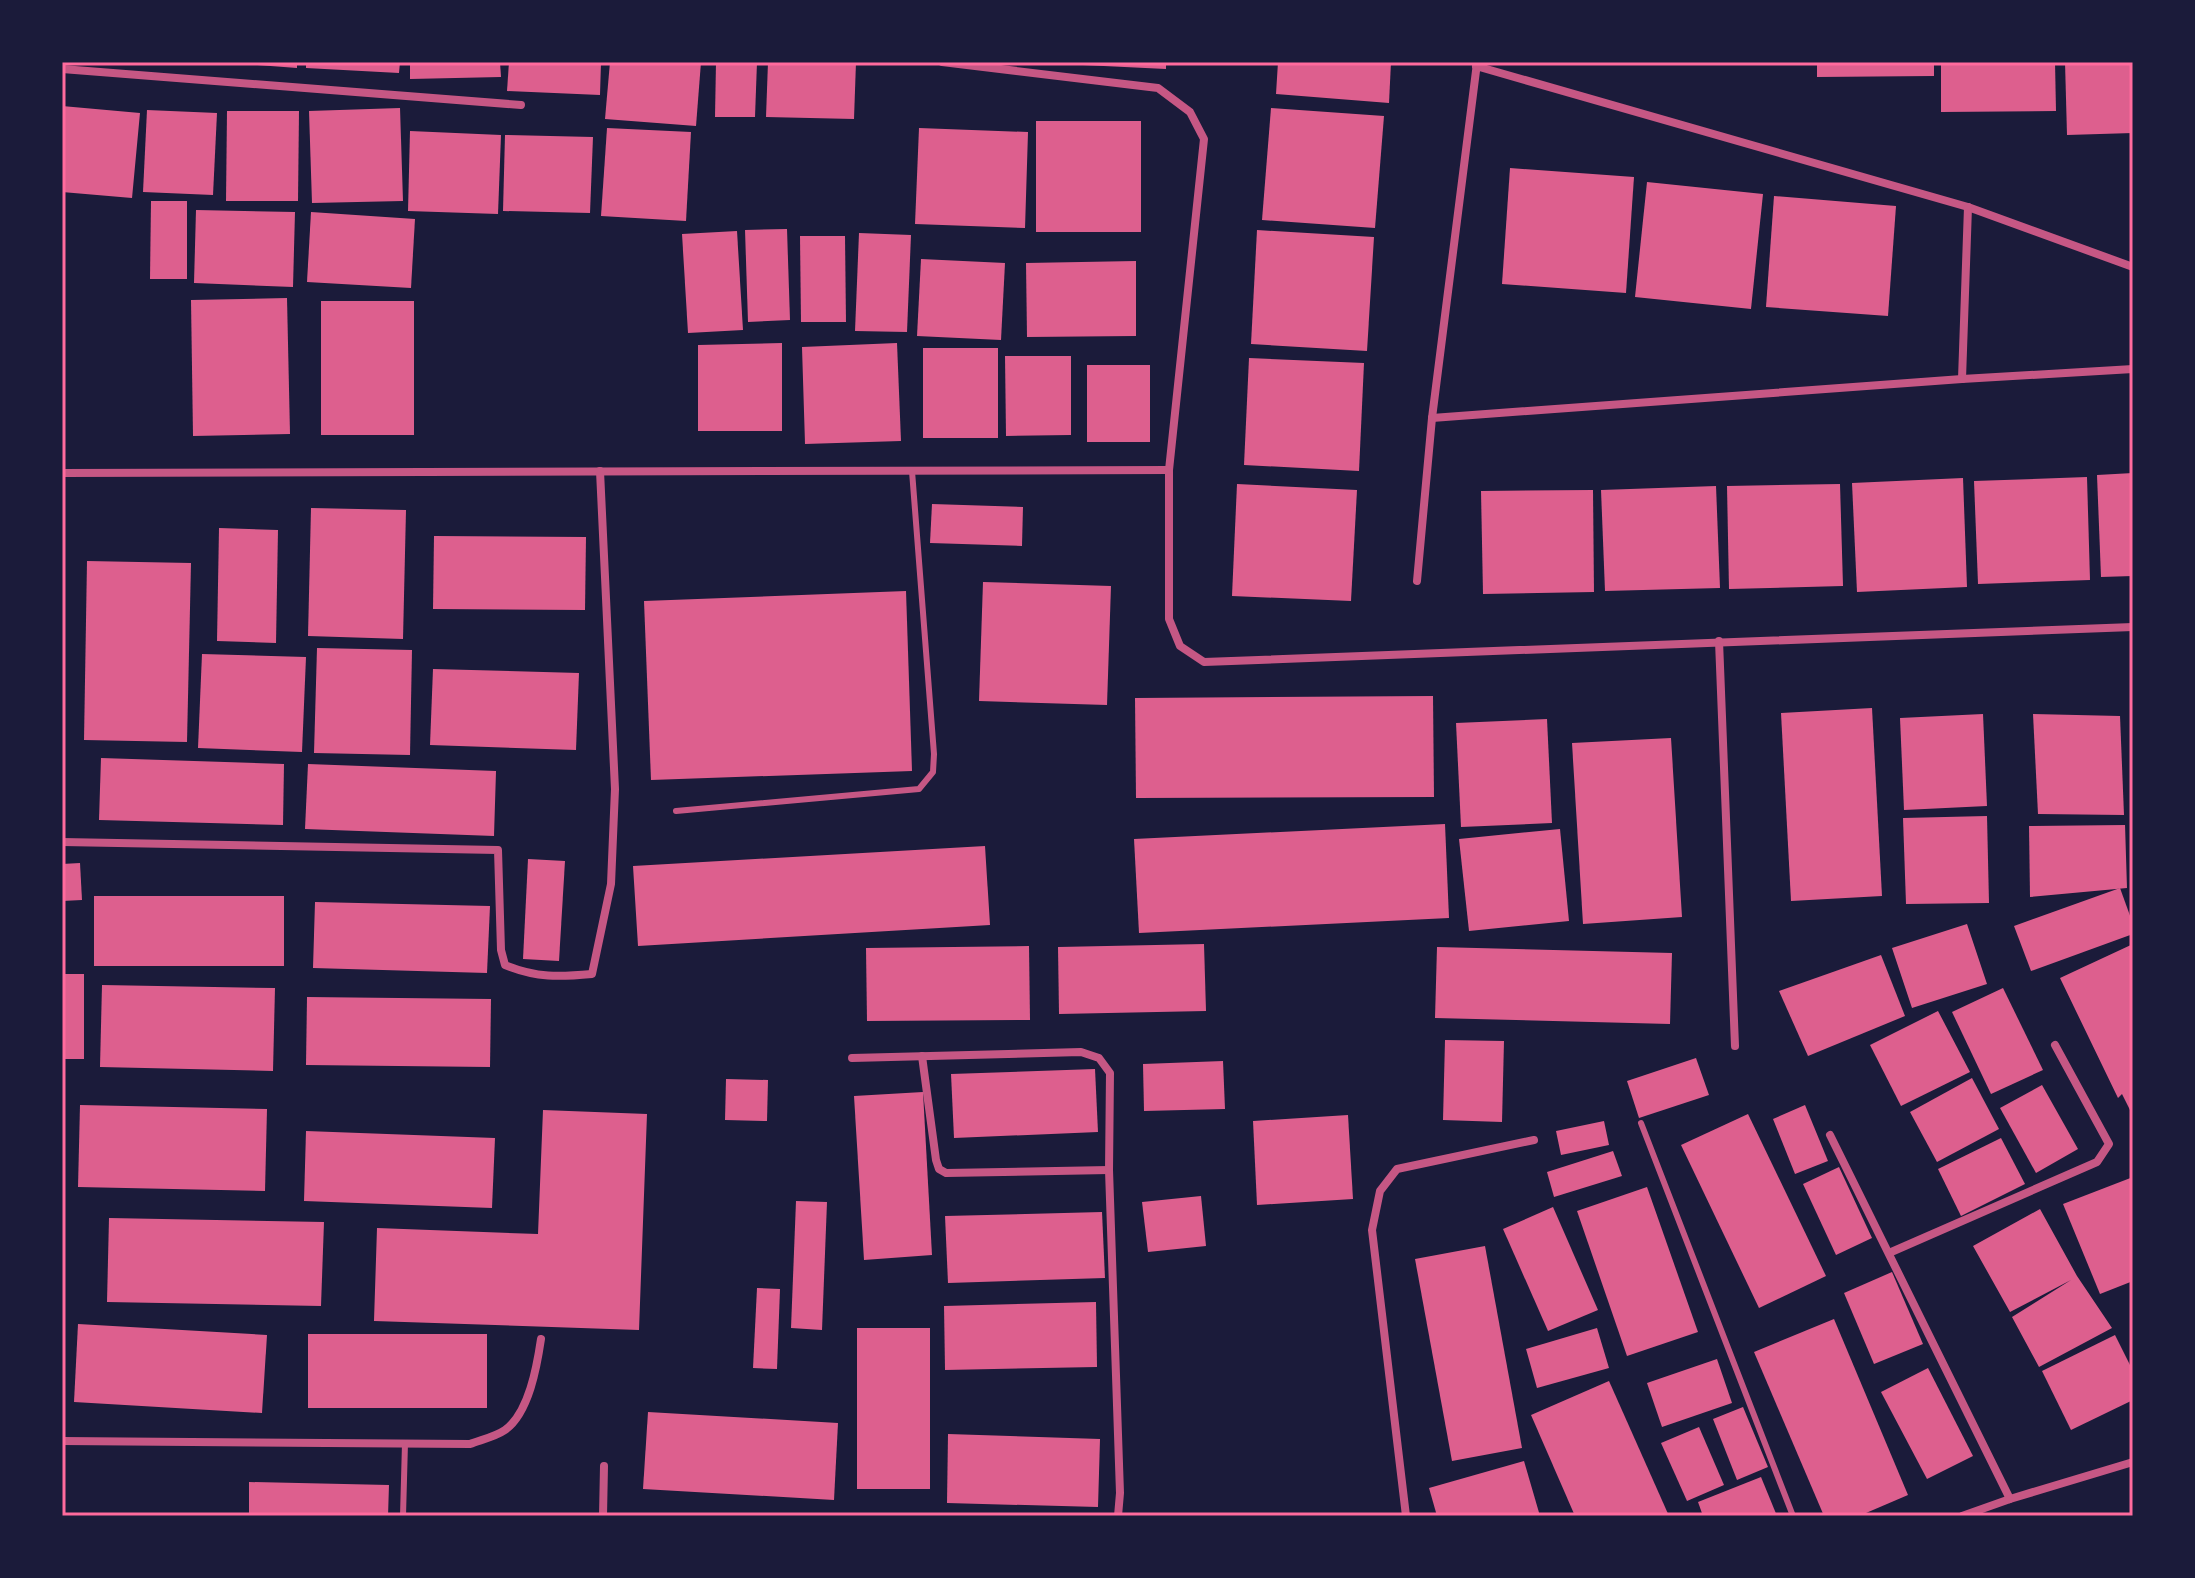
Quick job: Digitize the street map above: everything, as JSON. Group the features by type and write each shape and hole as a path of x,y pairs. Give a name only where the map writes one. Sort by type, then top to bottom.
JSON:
{"street":[{"path":"942,62 1158,88 1190,112 1204,139 1169,470 1169,619 1180,646 1204,662 2133,627"},
{"path":"1417,581 1432,418 1477,64 1968,207 2133,267"},
{"path":"62,69 521,105"},
{"path":"1962,379 1968,207"},
{"path":"1432,418 2133,369"},
{"path":"62,473 1169,470"},
{"path":"62,842 498,850 501,950 505,965 547,977 592,974 611,884 615,789 600,471"},
{"path":"1719,641 1735,1046"},
{"path":"1889,1253 2097,1162 2109,1144 2055,1045"},
{"path":"852,1058 1081,1052 1099,1058 1110,1073 1109,1170 1120,1493 1118,1516"},
{"path":"922,1056 939,1169 946,1173 1109,1170"},
{"path":"1830,1135 2010,1499"},
{"path":"1406,1516 1372,1230 1380,1191 1397,1169 1534,1140"},
{"path":"62,1441 470,1444 505,1430 522,1408 536,1375 541,1339"},
{"path":"1962,1516 2133,1462"},
{"path":"603,1516 604,1466"}],"lane":[{"path":"676,811 919,789 933,772 912,471"},
{"path":"1641,1123 1793,1516"},
{"path":"403,1516 405,1443"}],"building":[{"path":"297,62 297,68 242,64"},
{"path":"306,62 400,62 399,73 306,68"},
{"path":"410,62 500,62 501,77 410,79"},
{"path":"509,62 601,62 600,95 507,91"},
{"path":"610,62 701,62 696,126 605,119"},
{"path":"716,62 757,62 755,117 715,117"},
{"path":"768,62 856,62 854,119 766,117"},
{"path":"1166,62 1166,69 1062,64"},
{"path":"1278,62 1391,62 1389,103 1276,94"},
{"path":"1817,62 1934,62 1934,76 1817,77"},
{"path":"1941,62 2055,62 2056,111 1941,112"},
{"path":"2065,62 2133,62 2133,133 2067,135"},
{"path":"62,106 140,113 132,198 62,192"},
{"path":"400,108 403,201 312,203 309,111"},
{"path":"1271,108 1384,116 1375,228 1262,220"},
{"path":"147,110 217,113 213,195 143,192"},
{"path":"227,111 299,111 298,201 226,201"},
{"path":"1036,121 1141,121 1141,232 1036,232"},
{"path":"607,128 691,132 686,221 601,216"},
{"path":"919,128 1028,132 1025,228 915,224"},
{"path":"410,131 501,135 498,214 408,211"},
{"path":"505,135 593,137 590,213 503,211"},
{"path":"1510,168 1634,177 1626,293 1502,284"},
{"path":"1647,182 1763,194 1751,309 1635,297"},
{"path":"1774,196 1896,206 1888,316 1766,307"},
{"path":"151,201 187,201 187,279 150,279"},
{"path":"196,210 295,212 293,287 194,283"},
{"path":"311,212 415,219 411,288 307,282"},
{"path":"787,229 790,320 748,322 745,230"},
{"path":"1257,230 1374,237 1367,351 1251,344"},
{"path":"737,231 743,330 688,333 682,234"},
{"path":"859,233 911,235 907,332 855,331"},
{"path":"800,236 845,236 846,322 801,322"},
{"path":"921,259 1005,263 1001,340 917,336"},
{"path":"1136,261 1136,336 1027,337 1026,263"},
{"path":"287,298 290,434 193,436 191,300"},
{"path":"321,301 414,301 414,435 321,435"},
{"path":"782,343 782,431 698,431 698,345"},
{"path":"897,343 901,441 805,444 802,347"},
{"path":"923,348 998,348 998,438 923,438"},
{"path":"1005,356 1071,356 1071,435 1006,436"},
{"path":"1249,358 1364,363 1359,471 1244,465"},
{"path":"1087,365 1150,365 1150,442 1087,442"},
{"path":"2133,473 2133,576 2101,577 2097,475"},
{"path":"2087,477 2090,580 1978,584 1974,481"},
{"path":"1963,478 1967,587 1857,592 1852,483"},
{"path":"1237,484 1357,490 1351,601 1232,596"},
{"path":"1840,484 1843,586 1729,589 1727,486"},
{"path":"1716,486 1720,588 1605,591 1601,490"},
{"path":"1593,490 1594,592 1483,594 1481,491"},
{"path":"932,504 1023,507 1022,546 930,543"},
{"path":"311,508 406,510 403,639 308,636"},
{"path":"219,528 278,530 276,643 217,641"},
{"path":"434,536 586,537 585,610 433,609"},
{"path":"87,561 191,563 187,742 84,740"},
{"path":"983,582 1111,586 1107,705 979,701"},
{"path":"906,591 912,771 651,780 644,601"},
{"path":"317,648 412,650 410,755 314,753"},
{"path":"202,654 306,657 302,752 198,748"},
{"path":"433,669 579,673 576,750 430,745"},
{"path":"1433,696 1434,797 1136,798 1135,698"},
{"path":"1872,708 1882,896 1791,901 1781,713"},
{"path":"1983,714 1987,806 1904,810 1900,718"},
{"path":"2033,714 2120,716 2124,815 2038,814"},
{"path":"1547,719 1552,823 1461,827 1456,723"},
{"path":"1671,738 1682,917 1583,924 1572,743"},
{"path":"101,758 284,764 283,825 99,820"},
{"path":"308,764 496,771 494,836 305,829"},
{"path":"1987,816 1989,903 1906,904 1903,818"},
{"path":"1445,824 1449,918 1139,933 1134,839"},
{"path":"2125,825 2127,888 2030,897 2029,826"},
{"path":"1560,829 1569,921 1469,931 1459,839"},
{"path":"985,846 990,925 638,946 633,866"},
{"path":"528,859 565,861 559,961 523,959"},
{"path":"80,863 82,900 62,901 62,864"},
{"path":"2120,888 2133,924 2133,934 2031,971 2014,926"},
{"path":"94,896 284,896 284,966 94,966"},
{"path":"315,902 490,906 487,973 313,968"},
{"path":"1967,924 1987,984 1912,1008 1892,948"},
{"path":"1204,944 1206,1011 1059,1014 1058,947"},
{"path":"2133,944 2133,1116 2122,1094 2118,1098 2060,978"},
{"path":"1029,946 1030,1020 867,1021 866,948"},
{"path":"1437,947 1672,953 1670,1024 1435,1018"},
{"path":"1881,955 1905,1016 1808,1056 1779,991"},
{"path":"62,974 84,974 84,1059 62,1059"},
{"path":"102,985 275,988 273,1071 100,1067"},
{"path":"2003,988 2043,1070 1991,1094 1952,1012"},
{"path":"307,997 491,999 490,1067 306,1065"},
{"path":"1938,1011 1970,1072 1901,1106 1870,1045"},
{"path":"1445,1040 1504,1041 1502,1122 1443,1120"},
{"path":"1696,1058 1709,1095 1639,1118 1627,1081"},
{"path":"1223,1061 1225,1109 1144,1111 1143,1064"},
{"path":"1095,1069 1098,1132 954,1138 951,1074"},
{"path":"1972,1078 1999,1129 1937,1162 1910,1112"},
{"path":"726,1079 768,1080 767,1121 725,1120"},
{"path":"2042,1085 2078,1149 2036,1173 2000,1108"},
{"path":"923,1092 932,1255 864,1260 854,1096"},
{"path":"80,1105 267,1109 265,1191 78,1187"},
{"path":"1805,1105 1828,1161 1795,1174 1773,1119"},
{"path":"543,1110 647,1114 639,1330 374,1321 377,1228 538,1234"},
{"path":"1748,1114 1826,1276 1759,1308 1681,1145"},
{"path":"1348,1115 1353,1199 1257,1205 1253,1121"},
{"path":"1604,1121 1609,1145 1561,1155 1556,1131"},
{"path":"306,1131 495,1138 492,1208 304,1201"},
{"path":"2001,1138 2025,1184 1961,1216 1938,1169"},
{"path":"1613,1151 1622,1176 1554,1197 1547,1172"},
{"path":"1839,1167 1872,1238 1836,1255 1803,1184"},
{"path":"2133,1177 2133,1281 2100,1294 2063,1204"},
{"path":"1647,1187 1698,1332 1627,1356 1577,1211"},
{"path":"1201,1196 1206,1246 1148,1252 1142,1202"},
{"path":"796,1201 827,1202 822,1330 791,1328"},
{"path":"1553,1207 1598,1310 1548,1331 1503,1229"},
{"path":"2040,1209 2077,1276 2112,1328 2039,1367 2012,1317 2071,1280 2010,1312 1973,1246"},
{"path":"1102,1212 1105,1278 948,1283 945,1216"},
{"path":"109,1218 324,1222 321,1306 107,1302"},
{"path":"1485,1246 1522,1448 1452,1461 1415,1259"},
{"path":"1892,1272 1923,1344 1874,1364 1844,1293"},
{"path":"757,1288 780,1289 777,1369 753,1368"},
{"path":"1096,1302 1097,1367 945,1370 944,1306"},
{"path":"1834,1319 1908,1495 1859,1516 1824,1516 1754,1352"},
{"path":"78,1324 267,1335 262,1413 74,1402"},
{"path":"857,1328 930,1328 930,1489 857,1489"},
{"path":"1597,1328 1609,1368 1537,1388 1526,1349"},
{"path":"308,1334 487,1334 487,1408 308,1408"},
{"path":"2115,1335 2133,1371 2133,1400 2071,1430 2042,1371"},
{"path":"1717,1359 1732,1403 1662,1427 1647,1383"},
{"path":"1928,1368 1973,1456 1927,1479 1881,1392"},
{"path":"1609,1381 1669,1516 1575,1516 1531,1415"},
{"path":"1743,1407 1768,1467 1737,1480 1713,1419"},
{"path":"648,1412 838,1423 834,1500 643,1489"},
{"path":"1699,1427 1724,1485 1687,1501 1661,1443"},
{"path":"948,1434 1100,1439 1098,1507 947,1503"},
{"path":"1524,1461 1540,1516 1437,1516 1429,1488"},
{"path":"1761,1477 1777,1516 1703,1516 1698,1502"},
{"path":"249,1482 389,1485 388,1516 249,1516"}]}
